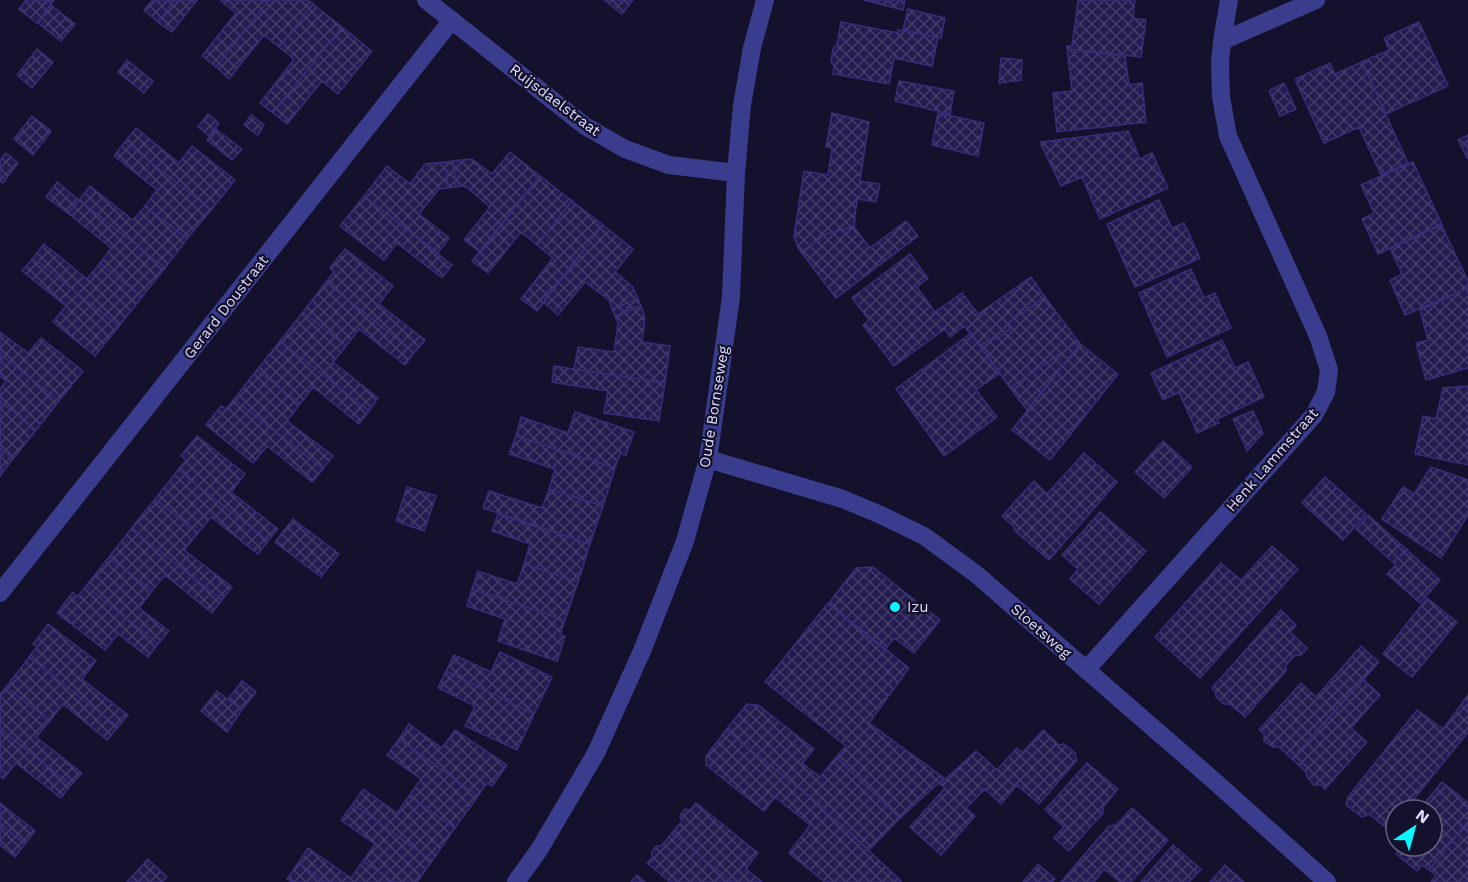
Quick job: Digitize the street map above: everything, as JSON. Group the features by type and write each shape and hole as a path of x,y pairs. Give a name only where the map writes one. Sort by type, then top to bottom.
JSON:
{"street":[{"name":"Ruijsdaelstraat","path":"426,0 585,126 625,149 669,165 736,173"},
{"name":"Oude Bornseweg","path":"516,882 539,850 596,753 642,651 685,541 708,459 730,297 742,105 752,48 765,0"},
{"name":"Henk Lammstraat","path":"1086,670 1314,415 1326,392 1329,370 1318,336 1228,136 1221,97 1222,41 1228,0"},
{"path":"1222,41 1316,0"},
{"name":"Gerard Doustraat","path":"0,593 452,20"},
{"name":"Sloetsweg","path":"708,459 843,499 924,536 976,574 1327,882"}],"building":[{"path":"26,0 54,0 37,23 19,9"},
{"path":"153,0 175,0 158,22 144,10"},
{"path":"175,0 197,0 172,32 158,22"},
{"path":"222,0 269,0 216,67 202,56 236,13"},
{"path":"269,0 308,0 313,4 279,47 264,35 229,79 216,67"},
{"path":"604,0 633,0 622,14"},
{"path":"864,0 905,0 903,10"},
{"path":"1078,0 1135,0 1133,18 1146,20 1141,57 1067,49 1067,46 1072,46"},
{"path":"313,4 342,27 273,113 260,103 294,59 279,47"},
{"path":"51,5 75,24 61,41 38,23"},
{"path":"908,9 945,18 941,38 903,30"},
{"path":"841,22 898,33 898,30 938,37 932,66 894,58 889,84 833,74 834,66 831,62 833,48 837,45"},
{"path":"1419,22 1448,86 1386,114 1362,62 1389,50 1384,38"},
{"path":"342,27 372,51 338,94 322,81 287,124 273,113"},
{"path":"37,49 53,62 32,88 17,75"},
{"path":"1067,49 1125,56 1129,85 1142,83 1146,122 1057,132 1053,93 1072,91"},
{"path":"1001,58 1022,60 1021,80 999,83"},
{"path":"127,60 153,81 144,93 118,72"},
{"path":"1362,62 1408,163 1381,175 1359,127 1324,143 1295,79 1330,63 1335,74"},
{"path":"899,81 954,91 950,114 895,101"},
{"path":"1284,83 1296,109 1280,116 1269,91"},
{"path":"832,113 869,122 860,181 880,184 876,202 857,199 854,227 826,234 801,252 794,236 804,171 828,175 832,148 826,147"},
{"path":"938,113 984,123 978,156 932,145"},
{"path":"208,114 219,123 209,136 198,127"},
{"path":"251,115 264,125 258,135 244,125"},
{"path":"32,116 51,131 33,155 14,139"},
{"path":"136,128 179,163 192,146 235,180 211,210 125,142"},
{"path":"216,129 242,149 232,160 207,140"},
{"path":"1128,131 1140,159 1152,153 1168,188 1100,219 1082,177 1061,186 1040,142"},
{"path":"1468,135 1468,157 1467,158 1458,140"},
{"path":"125,142 211,210 187,239 145,206 157,190 114,156"},
{"path":"510,152 540,176 480,252 464,240 490,207 465,186 456,187 453,161 472,159 492,174"},
{"path":"6,153 18,163 3,183 0,181 0,160"},
{"path":"453,161 456,187 448,188 445,162"},
{"path":"445,162 448,188 439,189 419,214 449,238 438,253 364,196 387,166 410,184 425,164"},
{"path":"1413,162 1442,225 1378,254 1362,219 1374,213 1361,185"},
{"path":"540,176 572,201 537,245 521,232 488,273 472,261"},
{"path":"57,182 79,200 68,213 46,197"},
{"path":"90,186 133,220 145,206 187,239 165,268 79,200"},
{"path":"364,196 452,265 442,278 397,243 384,260 340,226"},
{"path":"79,200 165,268 142,297 100,263 111,248 68,213"},
{"path":"1159,200 1172,228 1184,223 1200,258 1135,287 1107,224"},
{"path":"572,201 603,225 537,311 521,299 553,258 537,245"},
{"path":"906,221 918,236 836,298 801,252 826,234 854,227 870,248"},
{"path":"1441,224 1468,281 1468,288 1405,315 1390,280 1402,274 1390,248"},
{"path":"603,225 633,249 615,272 633,287 638,299 612,309 609,300 585,282 558,315 543,302"},
{"path":"44,244 87,279 100,263 142,297 119,326 33,258"},
{"path":"345,249 393,286 379,304 425,340 414,353 326,282 334,272 330,268"},
{"path":"910,254 928,278 917,287 935,312 962,293 978,314 1031,277 1045,297 1007,324 1010,329 996,339 995,336 980,346 964,326 950,337 945,329 894,366 863,325 869,320 852,298"},
{"path":"33,258 119,326 95,356 53,322 66,306 22,271"},
{"path":"1191,269 1204,298 1215,293 1231,328 1167,357 1139,293"},
{"path":"326,282 414,353 405,365 359,329 346,346 303,312"},
{"path":"1468,288 1468,368 1426,380 1416,343 1428,340 1420,310"},
{"path":"1045,297 1078,341 1010,388 980,346 1010,329 1007,324"},
{"path":"638,299 641,306 615,316 612,309"},
{"path":"641,306 645,318 642,342 670,346 665,383 574,369 578,347 614,352 618,324 615,316"},
{"path":"303,312 346,346 333,362 378,398 369,411 280,341"},
{"path":"0,332 28,353 41,338 83,371 59,401 0,354"},
{"path":"971,333 1000,373 976,390 997,417 944,456 896,389"},
{"path":"1222,340 1235,368 1248,362 1264,397 1217,419 1219,423 1197,433 1179,392 1163,400 1151,373"},
{"path":"280,341 369,411 359,424 313,387 300,404 257,370"},
{"path":"1078,341 1080,344 1027,410 1010,388"},
{"path":"1080,344 1118,374 1050,460 1012,430"},
{"path":"0,354 59,401 36,430 0,401 0,389 6,381 0,376"},
{"path":"554,366 665,383 659,421 604,413 608,391 552,382"},
{"path":"257,370 300,404 287,421 333,456 323,469 234,399"},
{"path":"1468,386 1468,465 1415,454 1423,416 1436,419 1443,388"},
{"path":"234,399 323,469 312,482 267,446 253,463 206,425 221,406 226,409"},
{"path":"0,401 36,430 13,459 0,448"},
{"path":"1253,411 1263,433 1247,451 1233,419"},
{"path":"575,412 634,432 626,455 620,454 615,468 516,436 521,417 568,433"},
{"path":"197,436 245,474 231,492 278,529 268,541 178,470 186,460 181,456"},
{"path":"516,436 615,468 603,506 549,489 555,469 509,454"},
{"path":"1163,441 1192,467 1164,498 1135,472"},
{"path":"0,448 13,459 0,476"},
{"path":"1084,453 1117,482 1049,560 1014,530 1015,528 1002,516 1034,481 1047,494"},
{"path":"1431,467 1468,480 1468,515 1441,558 1382,519 1403,487 1414,494"},
{"path":"178,470 268,541 258,554 211,517 198,533 155,499"},
{"path":"1325,477 1366,514 1343,540 1302,503"},
{"path":"407,487 436,496 424,531 396,521"},
{"path":"549,489 603,506 590,544 483,508 489,491 542,508"},
{"path":"155,499 198,533 184,550 232,587 222,600 131,529"},
{"path":"1100,512 1146,551 1099,604 1070,579 1078,569 1062,555"},
{"path":"498,514 590,544 578,582 524,564 530,544 492,531"},
{"path":"1368,515 1406,549 1394,563 1356,529"},
{"path":"293,519 339,554 321,577 275,542"},
{"path":"131,529 222,600 212,613 165,575 152,591 109,557"},
{"path":"1272,546 1298,569 1200,678 1155,637 1221,563 1241,580"},
{"path":"1406,549 1440,580 1420,603 1387,574"},
{"path":"109,557 152,591 139,608 169,631 158,644 86,586"},
{"path":"524,564 578,582 565,620 472,589 478,571 517,584"},
{"path":"873,567 940,620 914,653 894,638 885,650 828,604 856,568"},
{"path":"86,586 158,644 148,657 118,634 105,650 57,613 73,592 77,597"},
{"path":"472,589 565,620 560,635 565,636 557,661 498,641 505,619 467,606"},
{"path":"1427,598 1457,622 1412,677 1383,654"},
{"path":"828,603 909,668 869,723 944,778 900,818 836,757 846,746 765,682"},
{"path":"1281,610 1296,625 1290,632 1307,648 1301,655 1294,656 1286,665 1286,671 1245,717 1230,704 1224,704 1216,697 1212,688"},
{"path":"48,624 96,661 82,679 128,715 118,727 29,657 37,647 33,644"},
{"path":"1361,646 1379,662 1292,759 1279,747 1273,747 1264,741 1264,734 1259,730 1301,683 1316,697"},
{"path":"500,652 552,677 534,714 446,671 454,655 491,672"},
{"path":"29,657 118,727 107,740 63,704 50,721 6,687"},
{"path":"446,671 534,714 517,750 465,726 475,706 438,688"},
{"path":"1363,679 1380,695 1351,728 1367,742 1325,789 1321,785 1314,785 1306,772 1292,759"},
{"path":"242,681 256,692 242,710 228,699"},
{"path":"6,687 50,721 36,737 82,773 71,785 0,729 0,694"},
{"path":"217,691 242,710 227,732 201,711"},
{"path":"1468,695 1468,732 1415,798 1384,798 1384,826 1369,814 1362,817 1346,805 1348,797 1417,710 1443,729"},
{"path":"747,704 758,705 814,749 802,763 820,777 836,757 900,818 869,850 825,812 826,810 726,730"},
{"path":"409,724 442,748 455,730 507,765 492,786 487,783 478,796 399,739"},
{"path":"0,729 71,785 61,798 16,763 3,779 0,776"},
{"path":"726,730 826,810 825,812 901,881 825,882 789,853 810,825 775,797 764,811 706,765 706,756"},
{"path":"1043,730 1059,745 1064,744 1075,753 1077,760 1039,804 1017,785 1001,804 985,789 966,808 975,816 941,855 910,827 945,788 940,784 976,751 997,770 1017,748 1022,753"},
{"path":"399,739 478,796 455,828 409,796 421,779 387,755"},
{"path":"1087,763 1118,789 1103,807 1103,813 1069,851 1054,838 1064,827 1045,810"},
{"path":"1442,782 1468,803 1468,821 1444,851 1444,798 1429,798"},
{"path":"363,789 397,813 409,796 455,828 432,861 353,804"},
{"path":"0,803 35,831 25,844 0,824"},
{"path":"696,803 758,853 746,869 762,882 732,882 672,833 682,821 680,816 685,809 690,810"},
{"path":"353,804 432,861 417,882 394,882 363,861 375,844 341,820"},
{"path":"1132,808 1168,840 1131,882 1120,882 1104,869 1094,882 1061,882 1109,826 1116,825"},
{"path":"1468,821 1468,882 1431,882 1436,876 1429,870 1439,858 1444,858 1444,851"},
{"path":"0,824 25,844 15,857 0,845"},
{"path":"672,833 732,882 670,882 647,863 653,857 651,853 656,846 661,846"},
{"path":"1173,845 1201,869 1189,882 1141,882"},
{"path":"308,848 351,878 363,861 394,882 325,882 298,863"},
{"path":"1401,858 1439,858 1429,870 1422,865 1417,871"},
{"path":"148,859 167,877 162,882 127,882"},
{"path":"298,863 325,882 292,882 287,879"},
{"path":"1038,864 1055,879 1052,882 1023,882"},
{"path":"1225,865 1244,882 1210,882"},
{"path":"637,875 645,882 631,882"}],"place":[{"name":"Izu","path":"895,607"}]}
